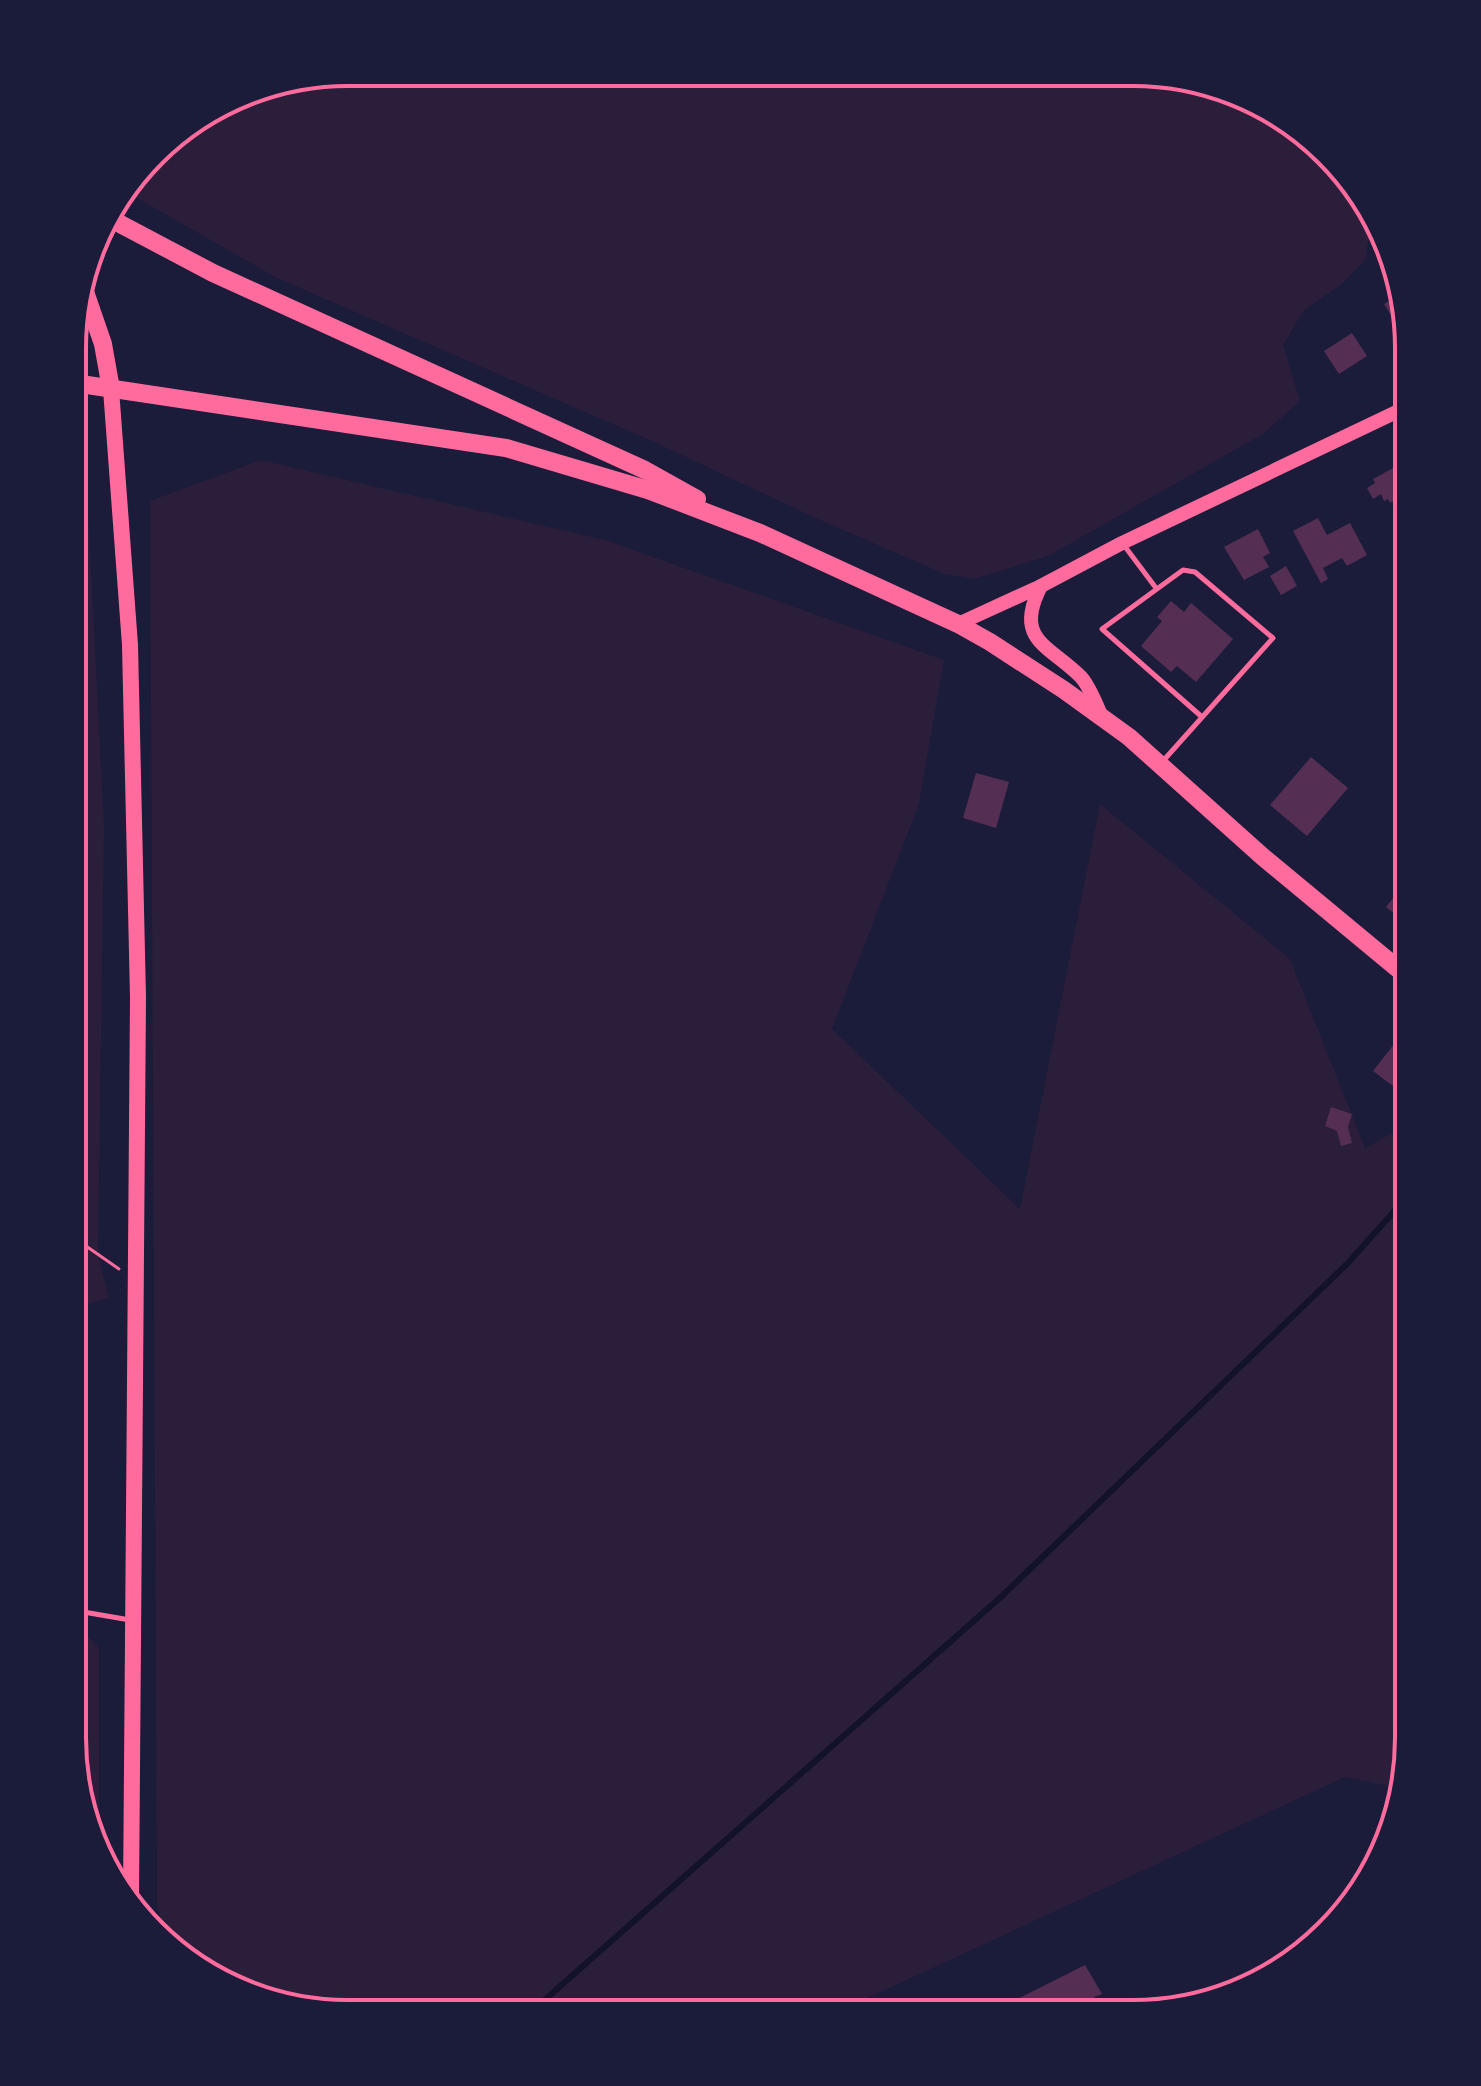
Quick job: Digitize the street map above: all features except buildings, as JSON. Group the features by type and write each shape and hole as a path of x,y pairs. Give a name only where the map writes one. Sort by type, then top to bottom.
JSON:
{"main road":[{"path":"118,223 226,279 645,470 760,533"},
{"path":"90,305 103,344 111,389 130,645 138,997 131,1885"},
{"path":"86,385 506,448 648,490 760,533 958,624 1102,717 1395,966"}],"street":[{"path":"958,624 1395,413"},
{"path":"1041,586 1030,607 1030,623 1038,639 1054,657 1083,679 1102,717"}],"lane":[{"path":"1122,543 1156,588"},
{"path":"1159,765 1273,638 1195,572 1183,570 1102,629 1202,717"},
{"path":"86,1612 131,1620"}],"path":[{"path":"86,1246 122,1271"}],"shaded area":[{"path":"348,86 1167,88 1233,106 1293,140 1341,188 1369,235 1365,260 1342,284 1304,310 1283,345 1300,401 1263,434 1048,556 974,579 945,574 820,520 652,441 277,278 134,196 175,151 202,130 232,113 280,95 314,88"},
{"path":"261,460 605,540 944,660 919,804 832,1029 1020,1209 1100,804 1290,959 1365,1148 1394,1132 1394,1755 1390,1786 1345,1777 863,2000 314,1998 280,1991 217,1965 188,1946 162,1922 157,1903 150,501"},
{"path":"86,485 104,826 98,1255 109,1298 86,1304"},
{"path":"86,1634 99,1648 99,1818 88,1772"}],"waterway":[{"path":"545,2000 1002,1596 1347,1264 1394,1211"}]}
